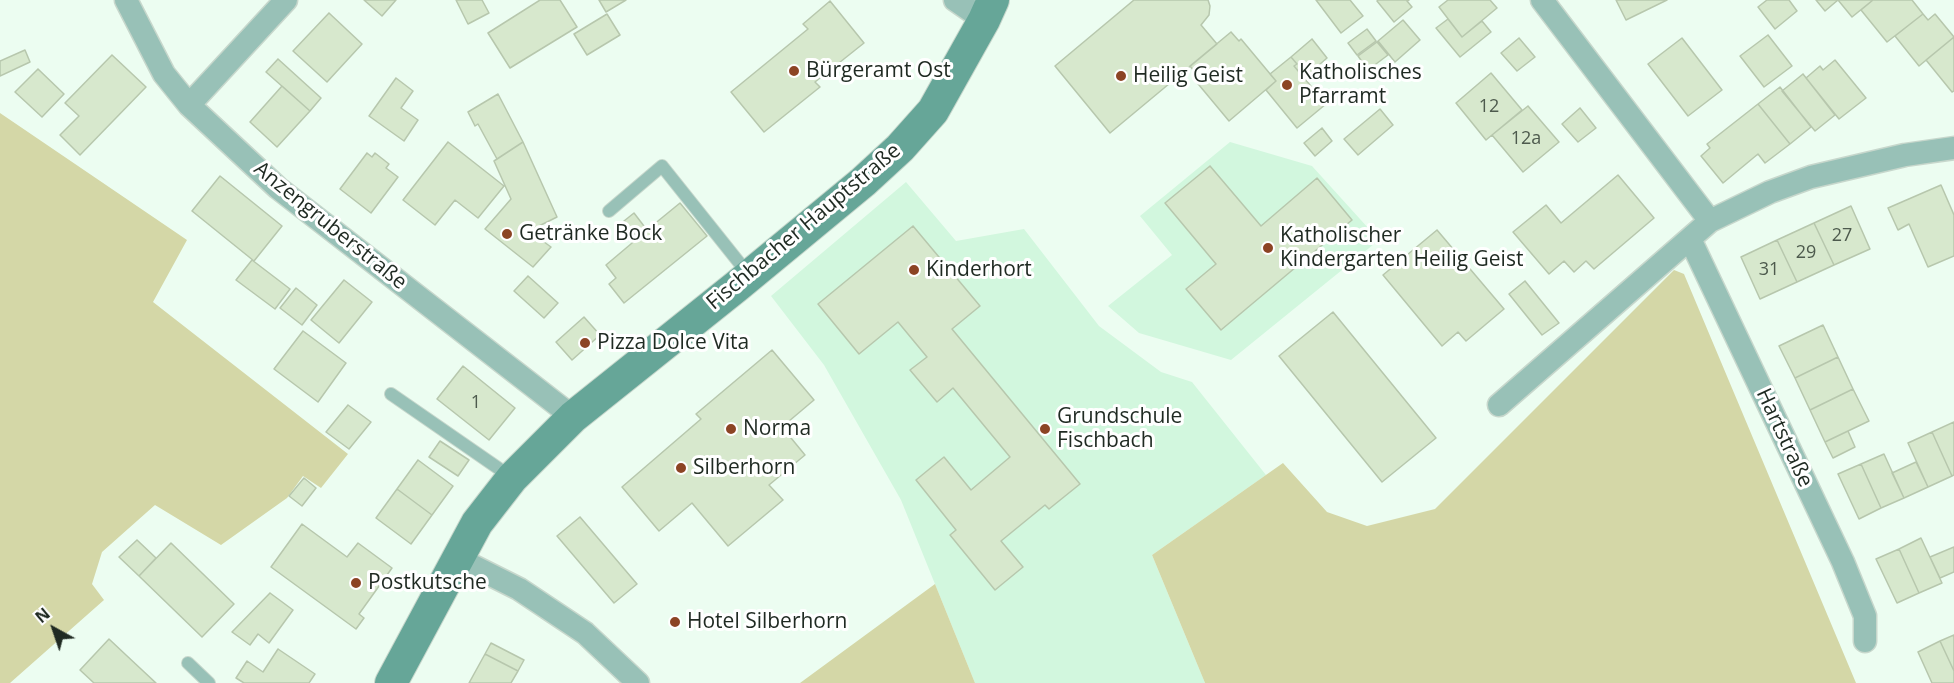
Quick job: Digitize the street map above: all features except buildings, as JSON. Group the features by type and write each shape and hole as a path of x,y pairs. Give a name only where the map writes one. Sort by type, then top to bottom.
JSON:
{"main road":[{"name":"Fischbacher Hauptstraße","path":"391,683 458,558 493,500 512,478 573,417 750,276 863,182 900,148 933,111 988,10"}],"street":[{"name":"Anzengruberstraße","path":"126,0 164,74 189,105 278,188 573,417"},
{"path":"189,105 286,0"},
{"path":"955,0 988,10"},
{"path":"1542,0 1710,221"},
{"path":"1499,405 1710,221 1770,192 1811,177 1905,155 1954,148"},
{"name":"Hartstraße","path":"1690,239 1843,562 1865,616 1865,641"},
{"path":"458,558 519,589 585,633 638,683"}],"lane":[{"path":"609,211 662,166 750,276"},
{"path":"391,394 512,478"},
{"path":"188,663 209,683"}],"shaded area":[{"path":"0,113 187,240 153,302 348,454 321,488 303,476 287,498 221,545 155,505 102,552 92,584 104,600 10,683 0,683"},
{"name":"Katholischer Kindergarten Heilig Geist","path":"1230,142 1312,166 1379,240 1231,360 1139,333 1108,306 1172,255 1140,216"},
{"name":"Grundschule Fischbach","path":"906,182 956,241 1024,229 1099,326 1161,372 1192,382 1266,475 1152,555 1205,683 975,683 901,500 824,365 771,296"},
{"path":"1674,270 1684,274 1856,683 1205,683 1152,555 1283,463 1327,512 1367,526 1435,509"},
{"path":"935,584 975,683 800,683"}],"place":[{"name":"Bürgeramt Ost","path":"794,71"},
{"name":"Heilig Geist","path":"1121,76"},
{"name":"Katholisches Pfarramt","path":"1287,85"},
{"name":"Getränke Bock","path":"507,234"},
{"name":"Katholischer Kindergarten Heilig Geist","path":"1268,248"},
{"name":"Kinderhort","path":"914,270"},
{"name":"Pizza Dolce Vita","path":"585,343"},
{"name":"Norma","path":"731,429"},
{"name":"Grundschule Fischbach","path":"1045,429"},
{"name":"Silberhorn","path":"681,468"},
{"name":"Postkutsche","path":"356,583"},
{"name":"Hotel Silberhorn","path":"675,622"}]}
